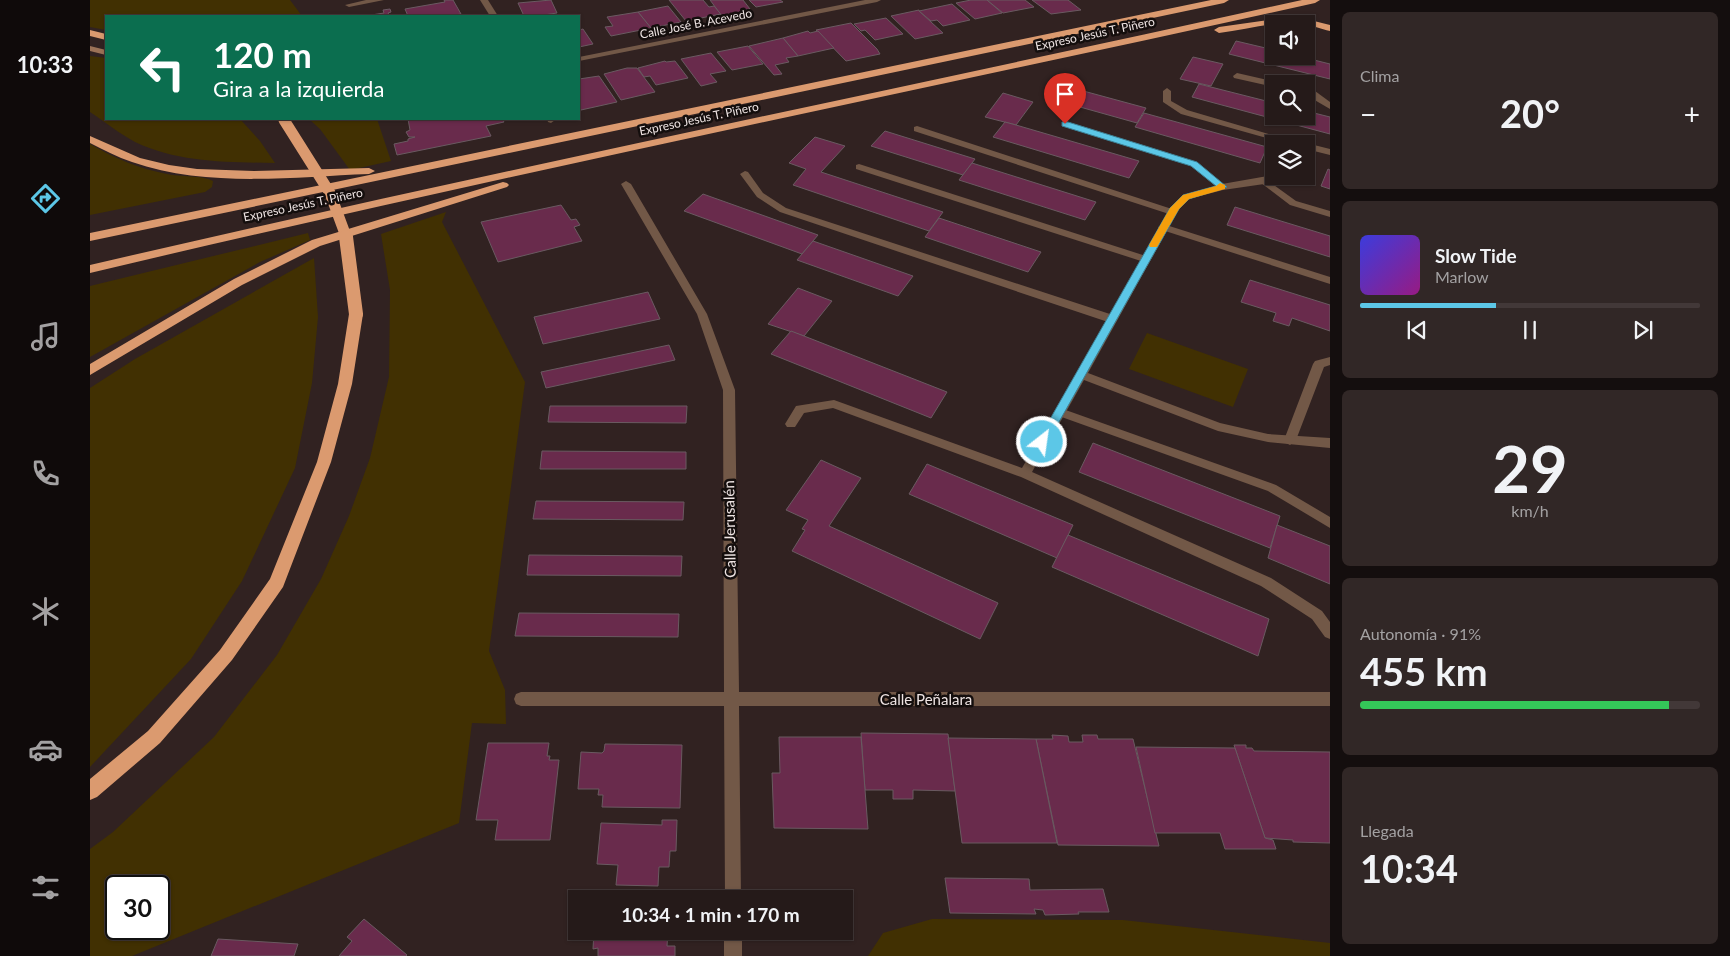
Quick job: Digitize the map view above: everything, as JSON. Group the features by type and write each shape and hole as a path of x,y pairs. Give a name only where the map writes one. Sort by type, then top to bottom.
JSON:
{"highway":[{"path":"1129,20 1184,0"},
{"name":"Expreso Jesús T. Piñero","path":"90,237 1224,0"},
{"name":"Expreso Jesús T. Piñero","path":"90,269 233,235 649,143 1315,0"},
{"path":"1152,36 1233,29 1289,19 1311,22 1330,28"},
{"path":"90,34 105,36"},
{"path":"90,791 154,737 226,655 277,582 324,462 345,384 356,314 342,220 318,168 285,120"},
{"path":"90,139 142,162 191,172 245,174 408,170"},
{"path":"90,370 238,282 316,243 444,202 649,143"}],"street":[{"path":"349,5 380,0"},
{"path":"484,0 493,15"},
{"name":"Calle José B. Acevedo","path":"580,59 878,0"},
{"path":"90,48 105,53"},
{"path":"1237,76 1265,82"},
{"path":"1167,91 1167,102 1184,112 1267,135"},
{"path":"1315,95 1330,106"},
{"path":"1065,124 1194,164 1222,187"},
{"path":"917,129 1172,212"},
{"path":"1315,148 1330,152"},
{"path":"858,167 1145,259"},
{"path":"745,174 760,195 783,210 1112,319"},
{"path":"1025,474 1163,227 1172,212 1186,197 1222,187 1264,181 1293,203 1330,214"},
{"name":"Calle Jerusalén","path":"626,184 702,314 728,390 733,890"},
{"path":"1163,227 1330,281"},
{"path":"1290,440 1319,364 1330,361"},
{"path":"1080,375 1218,427 1268,438 1330,443"},
{"path":"791,424 800,409 834,404 1025,474 1266,582 1318,616 1330,633"},
{"path":"1060,412 1272,488 1330,522"},
{"name":"Calle Peñalara","path":"521,699 1330,699"},
{"path":"733,940 733,956"}],"shaded area":[{"path":"90,0 290,0 301,15 105,15 105,30 90,27"},
{"path":"90,56 105,58 105,120 241,120 260,141 275,163 204,160 169,154 129,139 90,112"},
{"path":"310,120 377,120 391,161 350,170 320,129"},
{"path":"90,144 108,154 157,172 208,179 213,181 212,187 205,192 90,215"},
{"path":"446,212 442,222 525,382 489,651 505,690 506,724 472,723 459,823 132,956 90,956 90,849 113,832 214,737 277,655 321,579 349,516 370,458 389,377 390,290 381,234"},
{"path":"308,233 310,240 260,262 90,357 90,286"},
{"path":"314,258 318,317 312,383 295,468 242,581 191,659 90,767 90,388 135,359"},
{"path":"1147,333 1248,369 1233,407 1129,369"},
{"path":"932,919 1123,920 1330,943 1330,956 868,956 883,933"}],"building":[{"path":"444,0 453,0 461,14 408,15 405,9 445,2"},
{"path":"551,0 557,13 524,15 518,3"},
{"path":"669,0 703,0 709,7 714,6 721,14 686,21"},
{"path":"710,0 743,0 750,9 741,11 742,13 722,16"},
{"path":"749,0 780,0 783,2 756,7"},
{"path":"971,0 987,0 1002,13 975,19 956,3"},
{"path":"987,0 1025,0 1034,7 1003,13"},
{"path":"1032,0 1068,0 1081,10 1051,14"},
{"path":"952,4 970,20 943,26 937,20 931,21 919,11"},
{"path":"668,6 681,22 651,28 638,12"},
{"path":"390,9 391,12 388,13 389,15 371,15 384,13 383,10"},
{"path":"919,10 943,33 915,39 891,16"},
{"path":"638,12 651,28 611,36 605,27 613,26 607,17"},
{"path":"886,18 903,34 875,40 865,30 861,31 854,24"},
{"path":"851,23 880,54 846,61 816,30"},
{"path":"583,29 593,44 580,47 580,30"},
{"path":"808,31 810,33 818,31 834,48 798,56 783,38"},
{"path":"783,38 798,56 786,58 789,62 775,65 782,74 774,75 749,46"},
{"path":"1236,41 1265,48 1265,63 1229,54"},
{"path":"748,46 763,64 732,70 717,52"},
{"path":"711,53 726,71 710,74 717,82 701,86 681,59"},
{"path":"1193,57 1223,64 1211,86 1180,79"},
{"path":"1315,60 1330,64 1330,79 1273,65 1315,65"},
{"path":"665,61 675,61 688,78 656,85 650,76 644,77 638,68"},
{"path":"627,68 637,68 655,92 621,100 604,74"},
{"path":"599,76 617,102 581,110 580,79"},
{"path":"1199,84 1265,101 1265,117 1192,97"},
{"path":"1065,86 1146,108 1137,123 1055,100"},
{"path":"1003,93 1033,102 1016,125 985,117"},
{"path":"1144,113 1265,146 1265,152 1260,163 1135,127"},
{"path":"1315,113 1330,117 1330,134 1296,125 1315,125"},
{"path":"408,120 503,120 504,122 486,126 491,136 397,155 394,144 408,141 408,139 415,137 409,137 406,132 410,130"},
{"path":"1005,122 1139,161 1129,178 993,137"},
{"path":"885,131 975,159 963,175 871,146"},
{"path":"815,137 845,146 821,172 943,212 929,231 793,185 806,169 789,163"},
{"path":"972,163 1096,202 1085,220 959,180"},
{"path":"1328,169 1330,170 1330,189 1321,186"},
{"path":"703,194 818,235 802,254 684,211"},
{"path":"561,205 571,220 576,219 580,225 574,227 582,241 498,262 481,222"},
{"path":"1235,207 1330,236 1330,257 1227,225"},
{"path":"939,218 1041,252 1028,272 925,237"},
{"path":"813,241 913,276 898,296 797,260"},
{"path":"1250,280 1330,305 1330,331 1292,318 1289,326 1273,321 1276,313 1241,302"},
{"path":"798,288 832,301 804,336 768,324"},
{"path":"648,292 660,319 543,344 534,317"},
{"path":"791,331 947,392 931,418 771,354"},
{"path":"669,345 675,360 546,388 541,372"},
{"path":"550,406 687,406 686,423 548,422"},
{"path":"1093,443 1280,516 1270,548 1079,472"},
{"path":"542,451 686,452 686,469 540,469"},
{"path":"821,460 861,478 829,526 998,603 980,639 792,551 805,530 802,529 808,520 786,510"},
{"path":"927,464 1073,525 1057,558 909,494"},
{"path":"536,501 684,502 683,520 533,519"},
{"path":"1277,525 1330,546 1330,584 1268,558"},
{"path":"1068,535 1269,619 1258,656 1052,567"},
{"path":"529,555 682,556 681,576 527,575"},
{"path":"519,613 679,614 678,637 515,636"},
{"path":"861,733 948,734 955,791 913,790 913,799 893,799 893,790 865,790"},
{"path":"1052,735 1068,736 1069,742 1083,742 1082,735 1097,735 1098,739 1133,739 1159,846 1058,845 1036,739 1053,739"},
{"path":"779,737 861,737 868,829 774,828 772,773 780,773"},
{"path":"948,738 1036,739 1057,843 962,843"},
{"path":"488,743 549,743 547,756 550,756 549,760 559,760 550,840 495,840 498,820 476,820"},
{"path":"605,744 682,745 680,808 602,807 603,795 598,795 599,789 578,789 581,752 602,753"},
{"path":"1234,745 1246,745 1246,748 1252,748 1254,751 1330,752 1330,843 1293,842 1293,840 1265,838"},
{"path":"1136,747 1235,748 1265,838 1273,840 1276,849 1225,849 1220,833 1155,833"},
{"path":"662,820 677,820 676,851 670,851 669,867 659,867 658,886 616,885 618,865 597,864 601,823 662,825"},
{"path":"945,878 1029,879 1030,890 1103,889 1109,912 1045,915 1043,910 1034,909 1036,914 950,913"},
{"path":"364,919 407,955 339,956 352,941 347,937"},
{"path":"218,939 298,944 294,956 211,956"},
{"path":"594,940 667,940 667,946 675,946 675,956 598,956 598,948 593,949"}],"slow traffic":[{"path":"1153,245 1175,208 1186,197 1222,187 1220,185"}],"route":[{"path":"1042,442 1175,208 1186,197 1222,187 1194,164 1065,124"}]}
